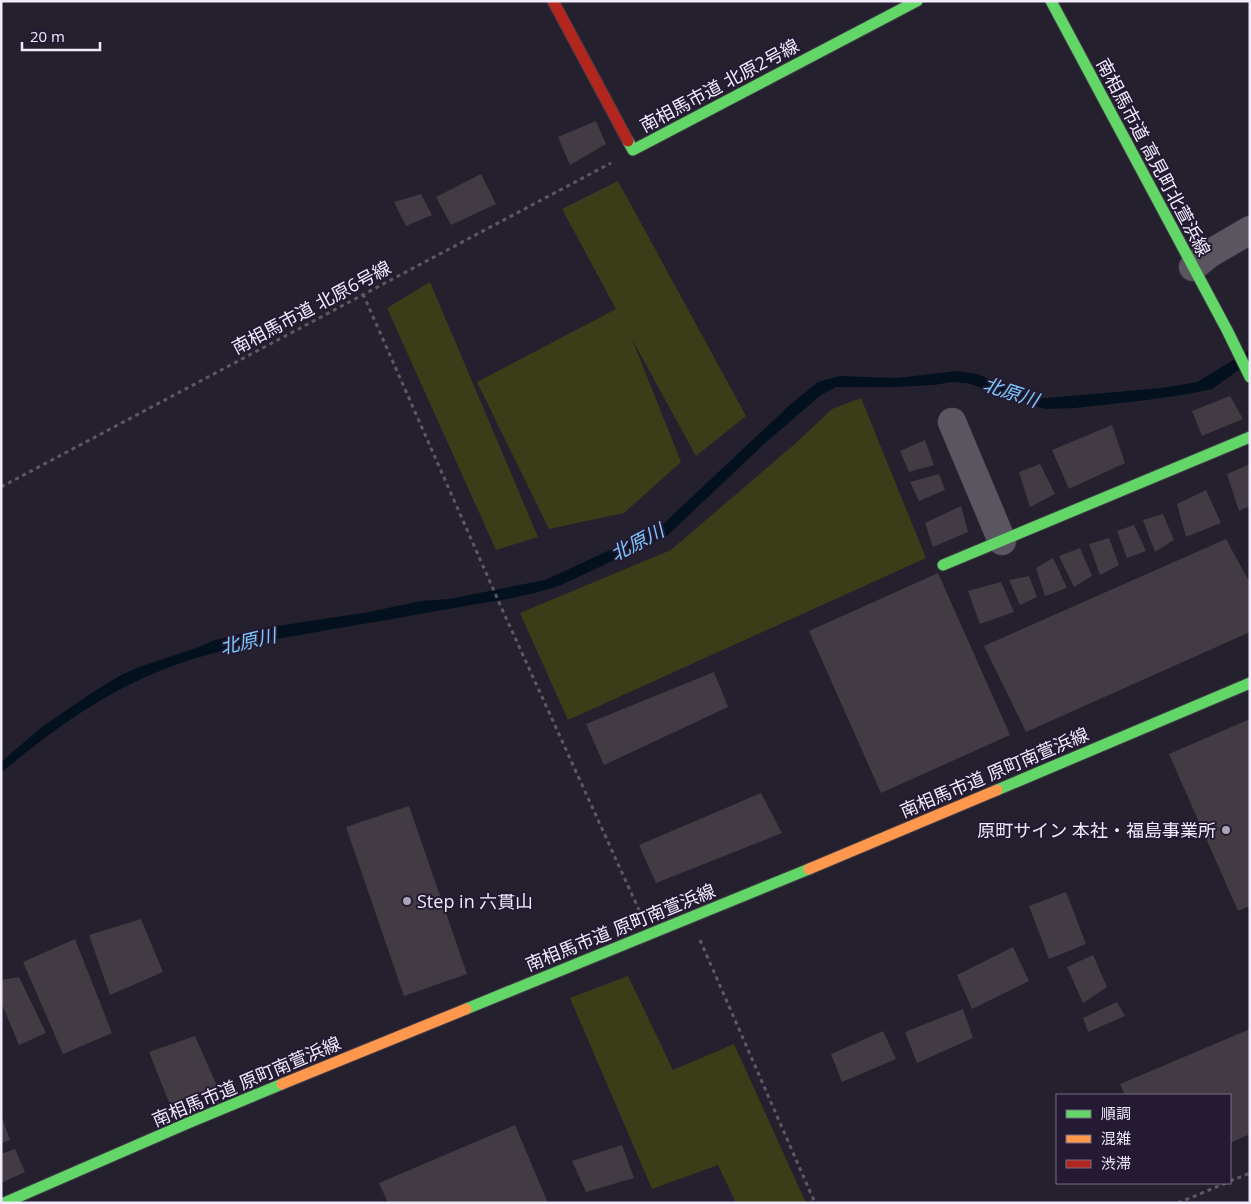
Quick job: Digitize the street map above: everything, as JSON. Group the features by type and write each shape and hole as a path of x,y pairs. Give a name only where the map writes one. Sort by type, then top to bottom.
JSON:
{"street":[{"name":"南相馬市道 北原2号線","path":"553,1 633,150 917,1"},
{"name":"南相馬市道 高見町北萱浜線","path":"1051,1 1227,330 1249,376"},
{"path":"1193,268 1209,254 1250,230"},
{"path":"952,422 1002,541"},
{"path":"943,564 1250,437"},
{"name":"南相馬市道 原町南萱浜線","path":"4,1203 650,932 827,862 1250,683"}],"path":[{"name":"南相馬市道 北原6号線","path":"1,487 607,166 633,150"},
{"path":"363,294 488,579 650,932"},
{"path":"691,917 815,1203"},
{"path":"1231,1181 1250,1172"},
{"path":"1178,1203 1224,1184"}],"green space":[{"path":"618,181 746,416 696,456 632,339 681,462 624,513 549,529 477,382 616,309 562,209"},
{"path":"430,282 538,537 496,550 387,308"},
{"path":"861,398 926,558 568,720 520,613 671,550 796,443 832,409"},
{"path":"628,976 673,1070 734,1044 806,1203 736,1203 718,1165 652,1189 570,998"}],"water":[{"name":"北原川","path":"1250,350 1250,362 1212,389 1147,400 1075,408 1045,409 967,383 952,382 896,387 836,387 821,395 764,444 668,535 561,585 507,599 237,647 187,661 139,680 103,699 50,734 1,773 1,762 42,727 121,675 142,666 215,640 264,628 369,612 421,601 449,599 545,580 649,532 661,526 792,403 818,382 840,376 897,378 957,371 977,374 1037,398 1047,398 1162,388 1197,382"}],"building":[{"path":"596,121 606,144 570,165 558,137"},
{"path":"481,174 496,204 451,225 436,197"},
{"path":"421,194 432,215 406,226 394,202"},
{"path":"1230,396 1243,419 1202,436 1192,411"},
{"path":"1112,425 1125,463 1069,489 1052,450"},
{"path":"925,440 934,465 909,472 900,451"},
{"path":"1040,464 1055,494 1030,507 1019,472"},
{"path":"1250,464 1250,506 1239,511 1227,474"},
{"path":"939,474 945,490 919,501 910,482"},
{"path":"1206,490 1221,523 1186,537 1177,504"},
{"path":"961,506 968,532 933,547 925,523"},
{"path":"1163,514 1174,540 1155,552 1143,520"},
{"path":"1134,525 1146,551 1127,558 1117,531"},
{"path":"1109,538 1119,565 1100,575 1089,544"},
{"path":"1226,539 1250,583 1250,632 1026,732 984,646"},
{"path":"1080,548 1092,576 1074,587 1059,556"},
{"path":"1053,558 1067,588 1045,596 1036,568"},
{"path":"938,573 1010,735 881,793 809,631"},
{"path":"1029,576 1037,597 1020,605 1009,580"},
{"path":"1001,582 1014,612 980,624 968,591"},
{"path":"714,672 728,707 604,765 586,724"},
{"name":"原町サイン 本社・福島事業所","path":"1250,719 1250,906 1238,911 1169,754"},
{"path":"761,793 782,833 656,883 639,845"},
{"name":"Step in 六貫山","path":"409,806 467,974 404,996 346,827"},
{"path":"1066,892 1086,944 1049,959 1029,906"},
{"path":"141,919 163,972 110,995 89,935"},
{"path":"75,939 112,1033 63,1054 23,962"},
{"path":"1013,947 1029,981 972,1009 957,975"},
{"path":"1093,955 1107,987 1083,1003 1067,967"},
{"path":"19,977 46,1033 19,1045 1,1002 1,980"},
{"path":"1117,1002 1125,1016 1088,1032 1083,1018"},
{"path":"963,1009 973,1038 917,1063 905,1032"},
{"path":"1250,1029 1250,1134 1231,1143 1231,1094 1125,1094 1120,1084"},
{"path":"883,1031 896,1059 842,1082 831,1054"},
{"path":"195,1036 217,1086 170,1105 149,1052"},
{"path":"1,1115 10,1140 1,1143"},
{"path":"515,1125 548,1203 388,1203 379,1183"},
{"path":"622,1145 634,1178 586,1192 572,1161"},
{"path":"15,1149 25,1172 1,1183 1,1154"}],"traffic: fast":[{"path":"628,141 633,150 917,1"},
{"path":"1051,1 1227,330 1250,377"},
{"path":"943,565 1250,437"},
{"path":"997,790 1250,683"},
{"path":"466,1009 809,869"},
{"path":"4,1203 282,1084"}],"traffic: slow":[{"path":"809,869 997,790"},
{"path":"282,1084 466,1009"}],"traffic: jam":[{"path":"553,1 628,141"}],"place":[{"name":"原町サイン 本社・福島事業所","path":"1226,830"},
{"name":"Step in 六貫山","path":"407,901"}]}
